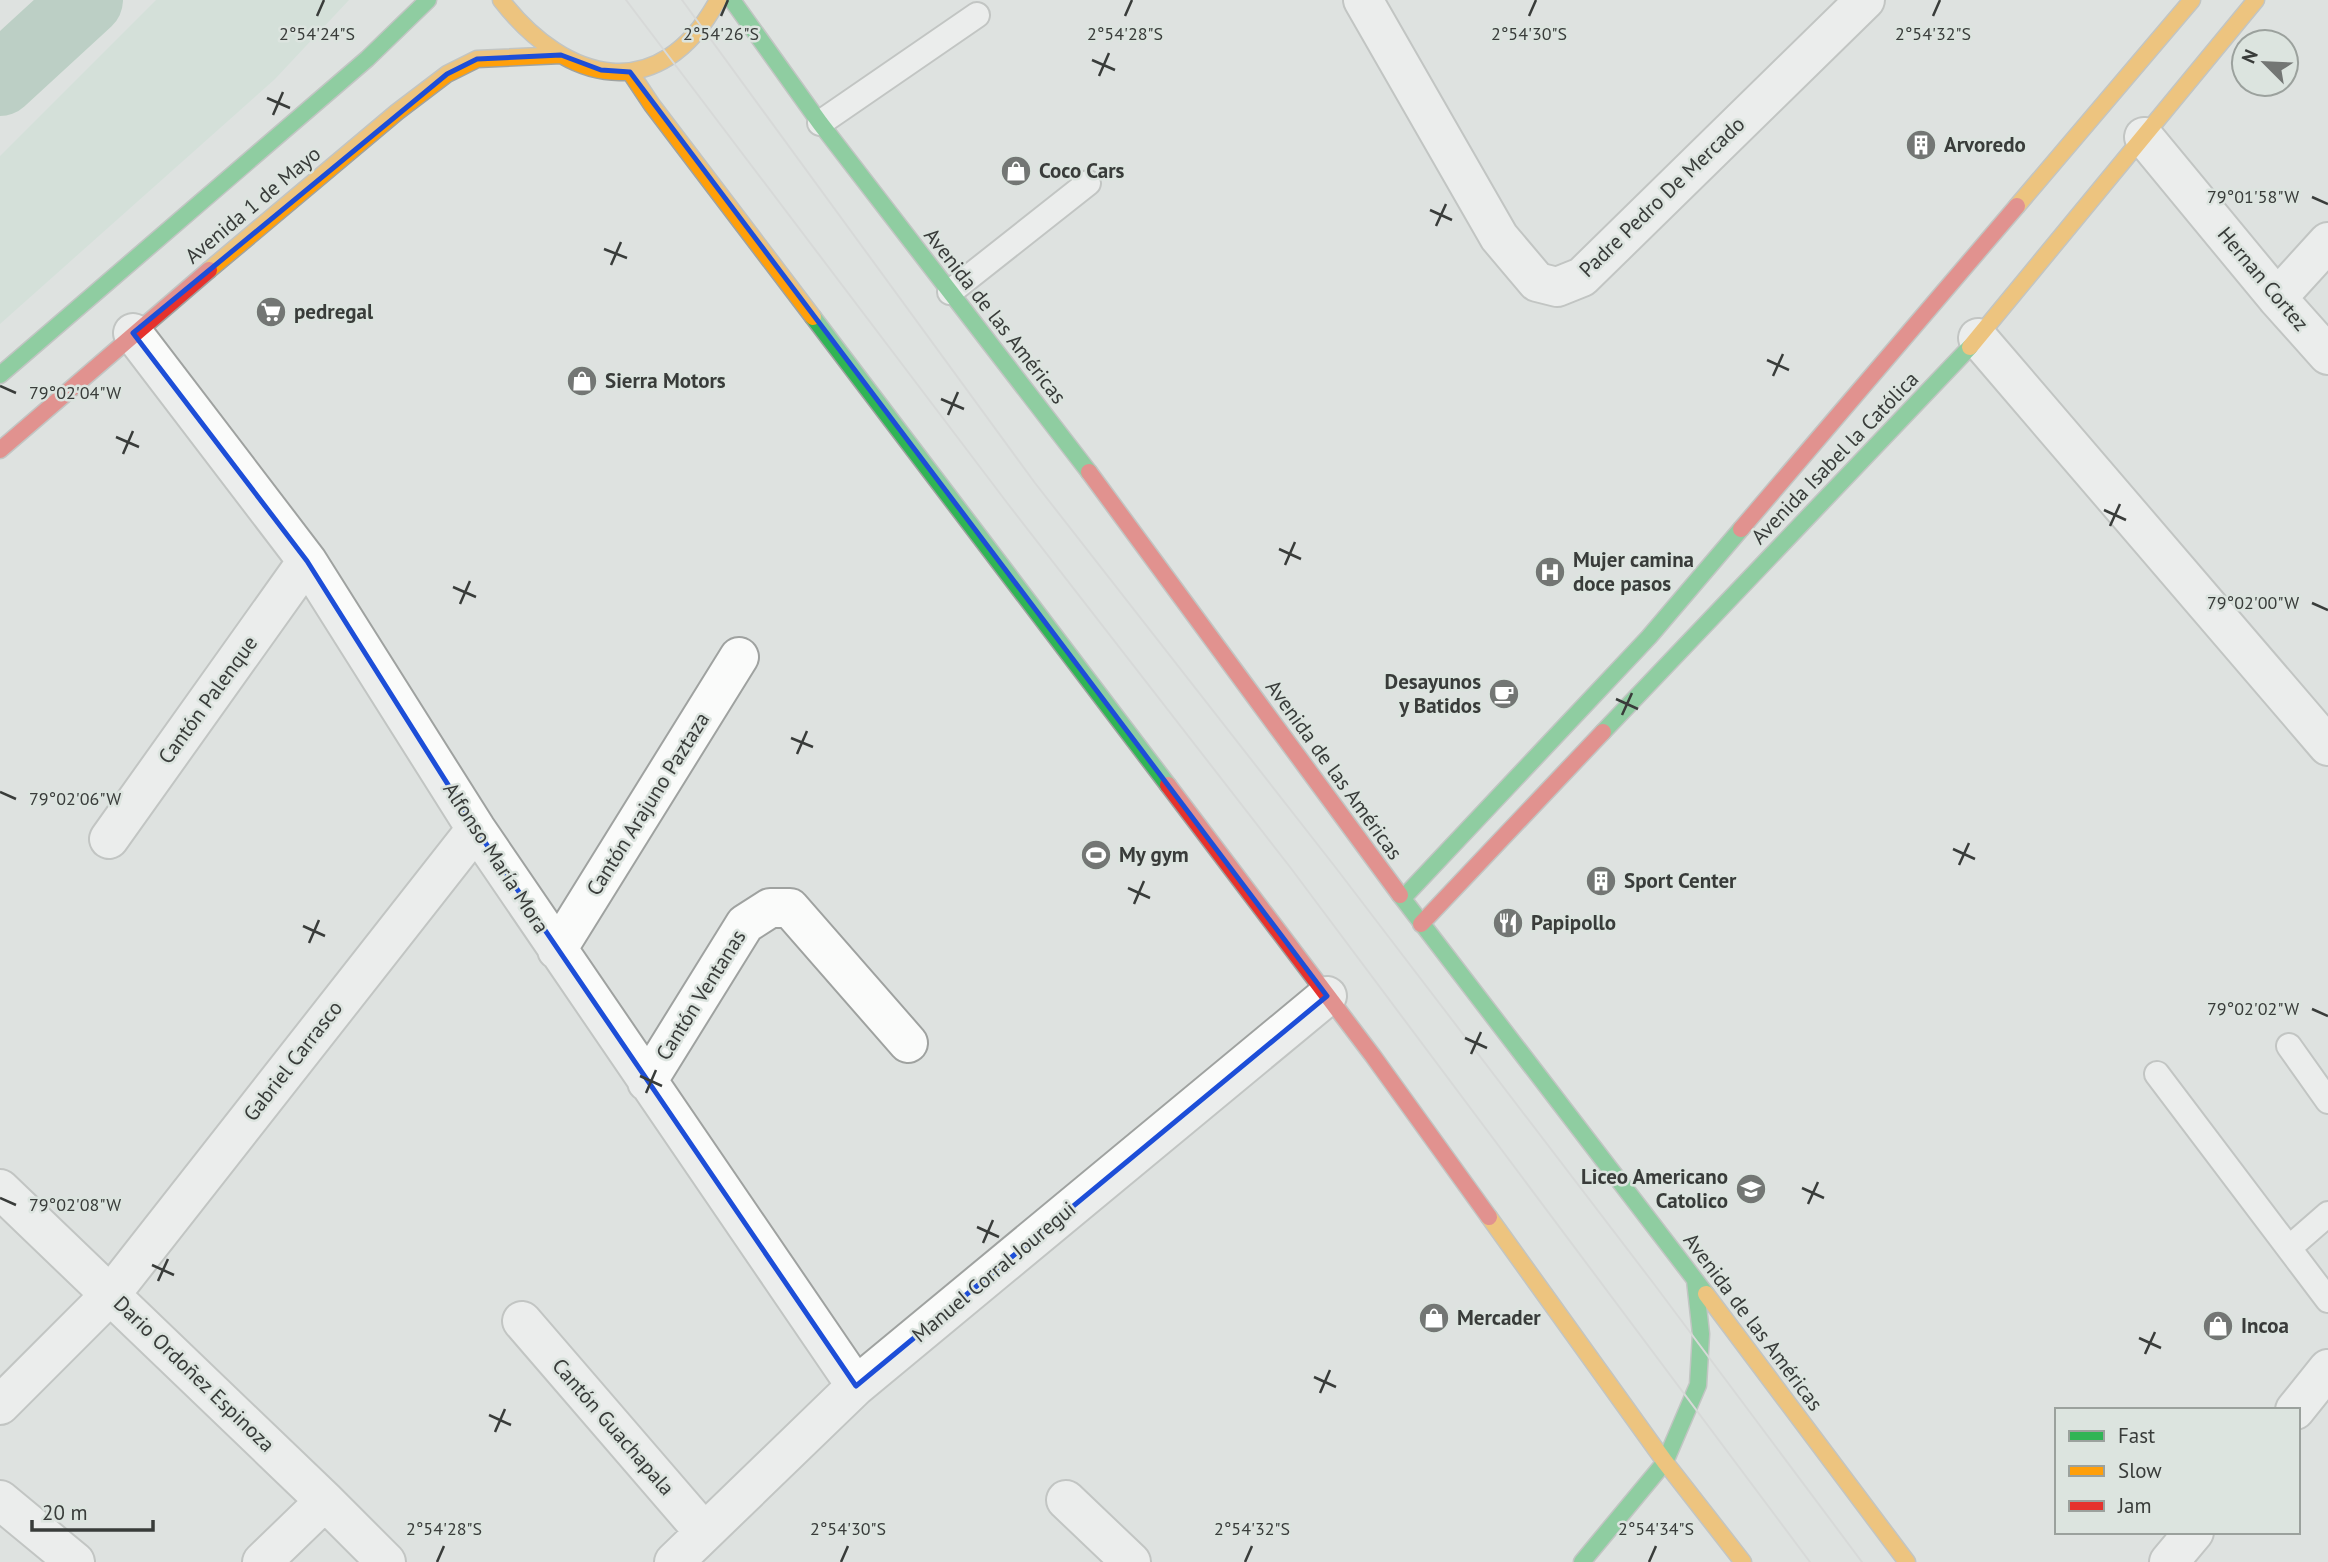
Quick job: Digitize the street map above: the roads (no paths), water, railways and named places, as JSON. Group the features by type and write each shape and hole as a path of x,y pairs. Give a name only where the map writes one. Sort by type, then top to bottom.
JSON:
{"main road":[{"name":"Avenida 1 de Mayo","path":"0,375 367,59 428,0"},
{"path":"501,0 533,37 561,55 601,70 630,72 668,57 687,43 702,27 718,0"},
{"name":"Avenida de las Américas","path":"732,0 820,123 1074,452 1420,924 1695,1280 1907,1562"},
{"name":"Avenida Isabel la Católica","path":"1420,924 1978,338 2256,0"},
{"name":"Avenida Isabel la Católica","path":"1403,898 1649,637 2187,4"},
{"name":"Avenida 1 de Mayo","path":"0,450 133,333 397,112 447,74 477,59 561,55"},
{"path":"630,72 660,116 1373,1056 1665,1462 1743,1562"},
{"path":"1582,1562 1665,1462 1698,1385 1701,1334 1695,1280"}],"street":[{"name":"Padre Pedro De Mercado","path":"1363,0 1499,237 1537,282 1557,287 1582,277 1865,0"},
{"name":"Hernan Cortez","path":"2144,137 2277,298 2328,355"},
{"path":"2277,298 2328,242"},
{"name":"Alfonso María Mora","path":"133,333 307,561 476,829 646,1082 856,1386"},
{"path":"1978,338 2328,746"},
{"name":"Cantón Palenque","path":"109,839 307,561"},
{"name":"Cantón Arajuno Paztaza","path":"557,950 739,657"},
{"name":"Gabriel Carrasco","path":"0,1405 111,1294 476,829"},
{"name":"Cantón Ventanas","path":"646,1082 745,924 769,908 790,908 908,1043"},
{"name":"Manuel Corral Jouregui","path":"674,1562 856,1386 1327,996"},
{"name":"Dario Ordoñez Espinoza","path":"0,1189 386,1562"},
{"name":"Cantón Guachapala","path":"523,1321 704,1532"},
{"path":"2297,1408 2328,1369"},
{"path":"0,1500 75,1562"},
{"path":"1066,1500 1131,1562"},
{"path":"262,1562 325,1501"},
{"path":"2169,1562 2192,1534"}],"lane":[{"path":"820,123 977,15"},
{"path":"950,292 1088,183"},
{"path":"2290,1046 2328,1101"},
{"path":"2157,1074 2328,1300"},
{"path":"2288,1248 2328,1214"}],"waterway":[{"path":"0,80 87,0"}],"tram line":[{"path":"626,0 1008,504 1290,867 1810,1562"},
{"path":"682,0 1035,483 1336,868 1654,1284 1862,1562"}],"place":[{"name":"Arvoredo","path":"1921,145"},
{"name":"Coco Cars","path":"1016,171"},
{"name":"pedregal","path":"271,312"},
{"name":"Sierra Motors","path":"582,381"},
{"name":"Mujer camina doce pasos","path":"1550,572"},
{"name":"Desayunos y Batidos","path":"1504,694"},
{"name":"My gym","path":"1096,855"},
{"name":"Sport Center","path":"1601,881"},
{"name":"Papipollo","path":"1508,923"},
{"name":"Liceo Americano Catolico","path":"1751,1189"},
{"name":"Mercader","path":"1434,1318"},
{"name":"Incoa","path":"2218,1326"}]}
